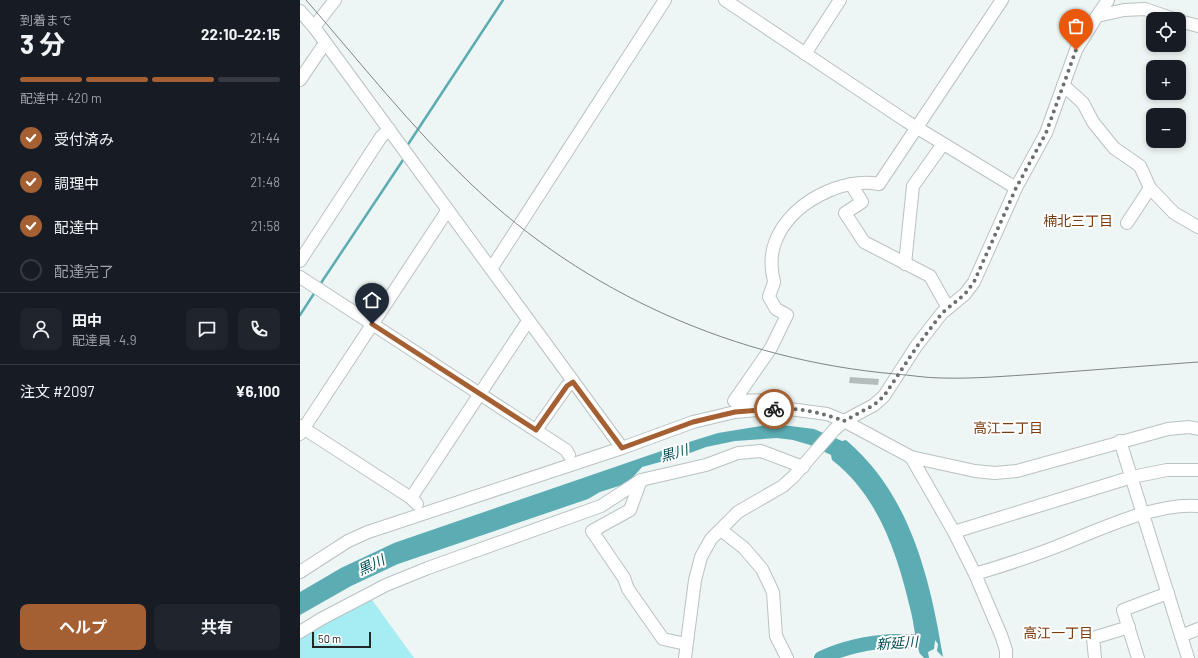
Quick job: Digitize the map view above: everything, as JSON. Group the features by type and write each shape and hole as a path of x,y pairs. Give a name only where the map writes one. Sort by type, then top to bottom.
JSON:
{"street":[{"path":"314,27 335,0"},
{"path":"491,269 665,0"},
{"path":"725,0 918,128 1016,188"},
{"path":"805,54 840,0"},
{"path":"782,408 782,400 734,401 771,348 787,315 776,309 769,297 774,282 772,256 776,240 788,220 803,207 823,194 851,184 868,182 879,184 918,128 1002,0"},
{"path":"685,658 695,580 701,557 711,539 738,512 783,486 844,421 874,405 884,396 918,345 948,308 965,294 974,282 1016,188 1046,133 1076,50 1108,0"},
{"path":"1097,16 1124,10 1145,9 1154,12"},
{"path":"300,11 314,27 447,211 622,448"},
{"path":"1186,23 1198,26"},
{"path":"300,80 325,42"},
{"path":"1063,85 1083,103 1093,122 1114,148 1140,166 1150,188 1174,213 1198,227"},
{"path":"300,261 381,138 389,129"},
{"path":"905,264 913,186 943,144"},
{"path":"851,184 862,202 845,214 864,242 930,276 948,308"},
{"path":"1127,223 1150,188"},
{"path":"447,211 301,430 414,501 479,394 528,321"},
{"path":"300,277 536,430 566,450 569,455"},
{"path":"536,430 567,386 573,382"},
{"path":"300,572 348,541 368,532 622,448 693,422 735,412 782,408 827,414 844,421 911,457 975,471 995,473 1017,471 1120,441 1168,429 1189,427 1198,429"},
{"path":"1120,441 1188,658"},
{"path":"300,632 321,619 386,585 428,568 600,506 641,480 706,465 738,453 761,451 806,463"},
{"path":"911,457 954,532 975,574 1001,635 1006,650 1006,658"},
{"path":"954,532 1132,477 1167,470 1198,470"},
{"path":"641,480 630,510 592,531 624,578 628,589 663,639 686,644"},
{"path":"975,574 1023,560 1143,514 1185,505 1198,506"},
{"path":"720,530 744,548 762,569 773,592 776,636 787,658"},
{"path":"1138,658 1123,610 1168,593"},
{"path":"1095,658 1094,638 1129,627"},
{"path":"1181,636 1198,629"}],"shaded area":[{"path":"370,597 414,658 300,658 300,637"}],"water":[{"name":"黒川","path":"774,424 814,429 842,441 846,440 868,462 886,486 914,539 931,597 943,657 937,651 938,644 935,640 934,649 928,652 929,658 924,658 920,653 916,641 906,591 893,549 874,509 862,491 832,460 831,455 810,445 793,440 777,438 735,441 706,447 682,456 642,467 626,485 625,484 600,492 588,499 398,564 351,586 300,615 300,592 341,568 394,543 673,447 718,433"}],"building":[{"path":"850,377 879,379 878,385 849,383"}],"waterway":[{"path":"407,146 503,0"},
{"path":"319,286 405,157"},
{"path":"300,315 315,292"},
{"name":"新延川","path":"821,658 847,648 865,644 893,641 928,640"}],"tram line":[{"path":"306,0 386,94 471,184 516,223 563,258 614,289 666,315 721,337 778,354 836,366 930,378 990,377 1198,362"}],"way so far":[{"path":"774,409 782,408 827,414 844,421 874,405 884,396 918,345 942,313 965,294 974,282 1016,188 1046,133 1076,50"}],"district":[{"name":"楠北三丁目","path":"1078,221"},
{"name":"高江二丁目","path":"1008,428"},
{"name":"高江一丁目","path":"1058,633"}],"route":[{"path":"372,324 536,430 567,386 573,382 622,448 693,422 735,412 774,409"}]}
